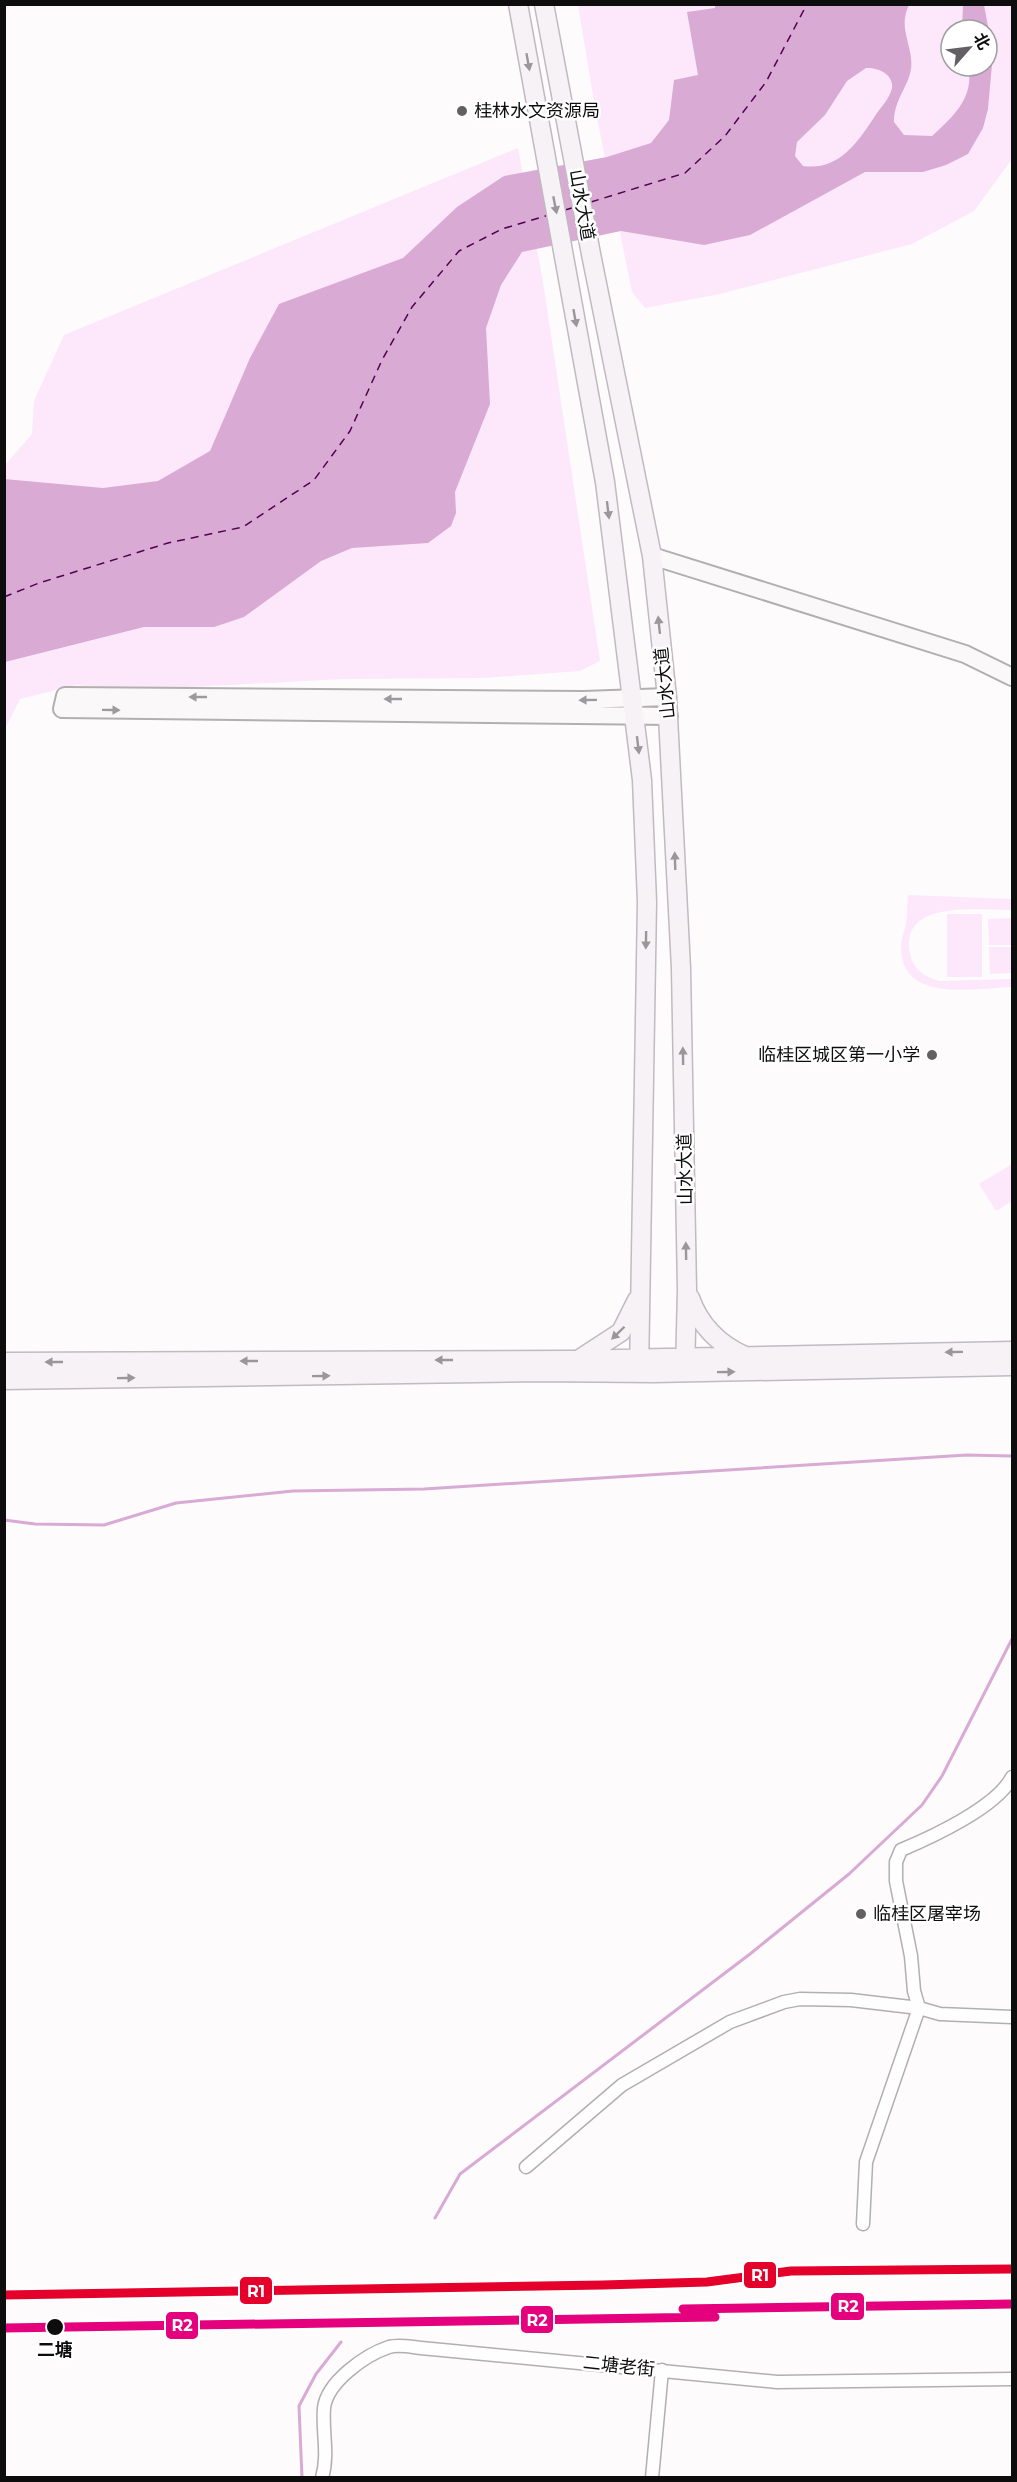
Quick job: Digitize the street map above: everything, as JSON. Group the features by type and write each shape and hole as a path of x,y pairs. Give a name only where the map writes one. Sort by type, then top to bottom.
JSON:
{"main road":[{"name":"山水大道","path":"518,4 605,482 642,780 647,902 639,1365"},
{"name":"山水大道","path":"544,4 591,254 652,556 669,716 681,968 687,1290 686,1365"},
{"path":"577,1360 621,1332 633,1312 640,1290"},
{"path":"687,1290 694,1311 703,1326 731,1349 747,1356"},
{"path":"686,1365 747,1356 1012,1351"},
{"path":"4,1362 577,1360 639,1365"},
{"path":"4,1380 639,1365 1012,1366"}],"street":[{"path":"652,556 965,654 1012,677"},
{"path":"667,698 633,707 62,709 64,696 633,707 669,716"},
{"path":"863,2224 866,2163 919,2008 914,1991 911,1956 896,1881 896,1862 901,1850 928,1839 995,1799 1012,1777"},
{"path":"526,2167 622,2085 730,2022 784,2002 800,1999 850,2000 919,2008 958,2016 1012,2017"},
{"name":"二塘老街","path":"322,2478 326,2464 324,2406 333,2386 355,2364 390,2347 777,2382 1012,2379"},
{"path":"652,2478 662,2370"}],"shaded area":[{"path":"715,4 909,5 905,30 911,69 896,107 894,122 904,135 932,136 960,106 965,97 969,78 991,78 988,109 983,128 968,154 946,165 923,172 865,172 750,235 704,245 621,231 522,252 501,285 486,328 490,404 455,492 456,513 451,526 428,543 352,548 321,561 244,617 214,627 144,627 5,662 4,479 103,488 158,481 210,451 250,358 279,304 403,258 457,207 504,176 607,157 651,143 669,120 674,80 698,75 687,12 715,8","holes":["866,68 880,70 888,75 892,88 885,102 854,145 846,153 827,164 803,166 795,156 797,142 825,115 847,81"]},
{"path":"578,5 1012,5 1012,159 974,211 912,244 720,294 645,308 632,292 596,113"},
{"path":"963,5 984,5 986,18 962,18"},
{"path":"518,148 543,282 600,661 580,671 483,678 343,679 133,690 76,685 20,699 5,729 5,465 32,434 34,401 64,335"},
{"path":"908,895 1012,899 1012,910 945,911 929,916 917,924 910,936 910,954 920,972 939,981 1012,979 1012,987 943,989 926,985 913,977 904,964 901,946 907,920"},
{"path":"947,914 982,914 982,977 947,977"},
{"path":"1012,918 1012,945 989,945 988,919"},
{"path":"989,947 1012,947 1012,973 990,974"},
{"path":"1012,1164 1012,1201 996,1211 979,1184"}],"waterway":[{"path":"4,1520 35,1524 104,1525 176,1503 293,1491 424,1489 967,1455 1012,1456"},
{"path":"435,2218 460,2174 750,1954 849,1874 922,1805 942,1776 1012,1639"},
{"path":"302,2478 299,2406 316,2374 341,2342"}],"ferry route":[{"path":"591,202 685,173 725,136 766,82 807,4"},
{"path":"565,210 575,207"},
{"path":"4,597 39,583 168,543 243,527 314,480 350,431 382,360 412,307 459,251 502,229 549,215"}],"transit line":[{"name":"R1","path":"4,2295 603,2285 707,2282 791,2271 1012,2269"},
{"name":"R2","path":"683,2309 1012,2304"},
{"name":"R2","path":"4,2328 715,2317"}],"place":[{"name":"桂林水文资源局","path":"462,111"},
{"name":"临桂区城区第一小学","path":"932,1055"},
{"name":"临桂区屠宰场","path":"861,1914"},
{"name":"二塘","path":"55,2327"}]}
